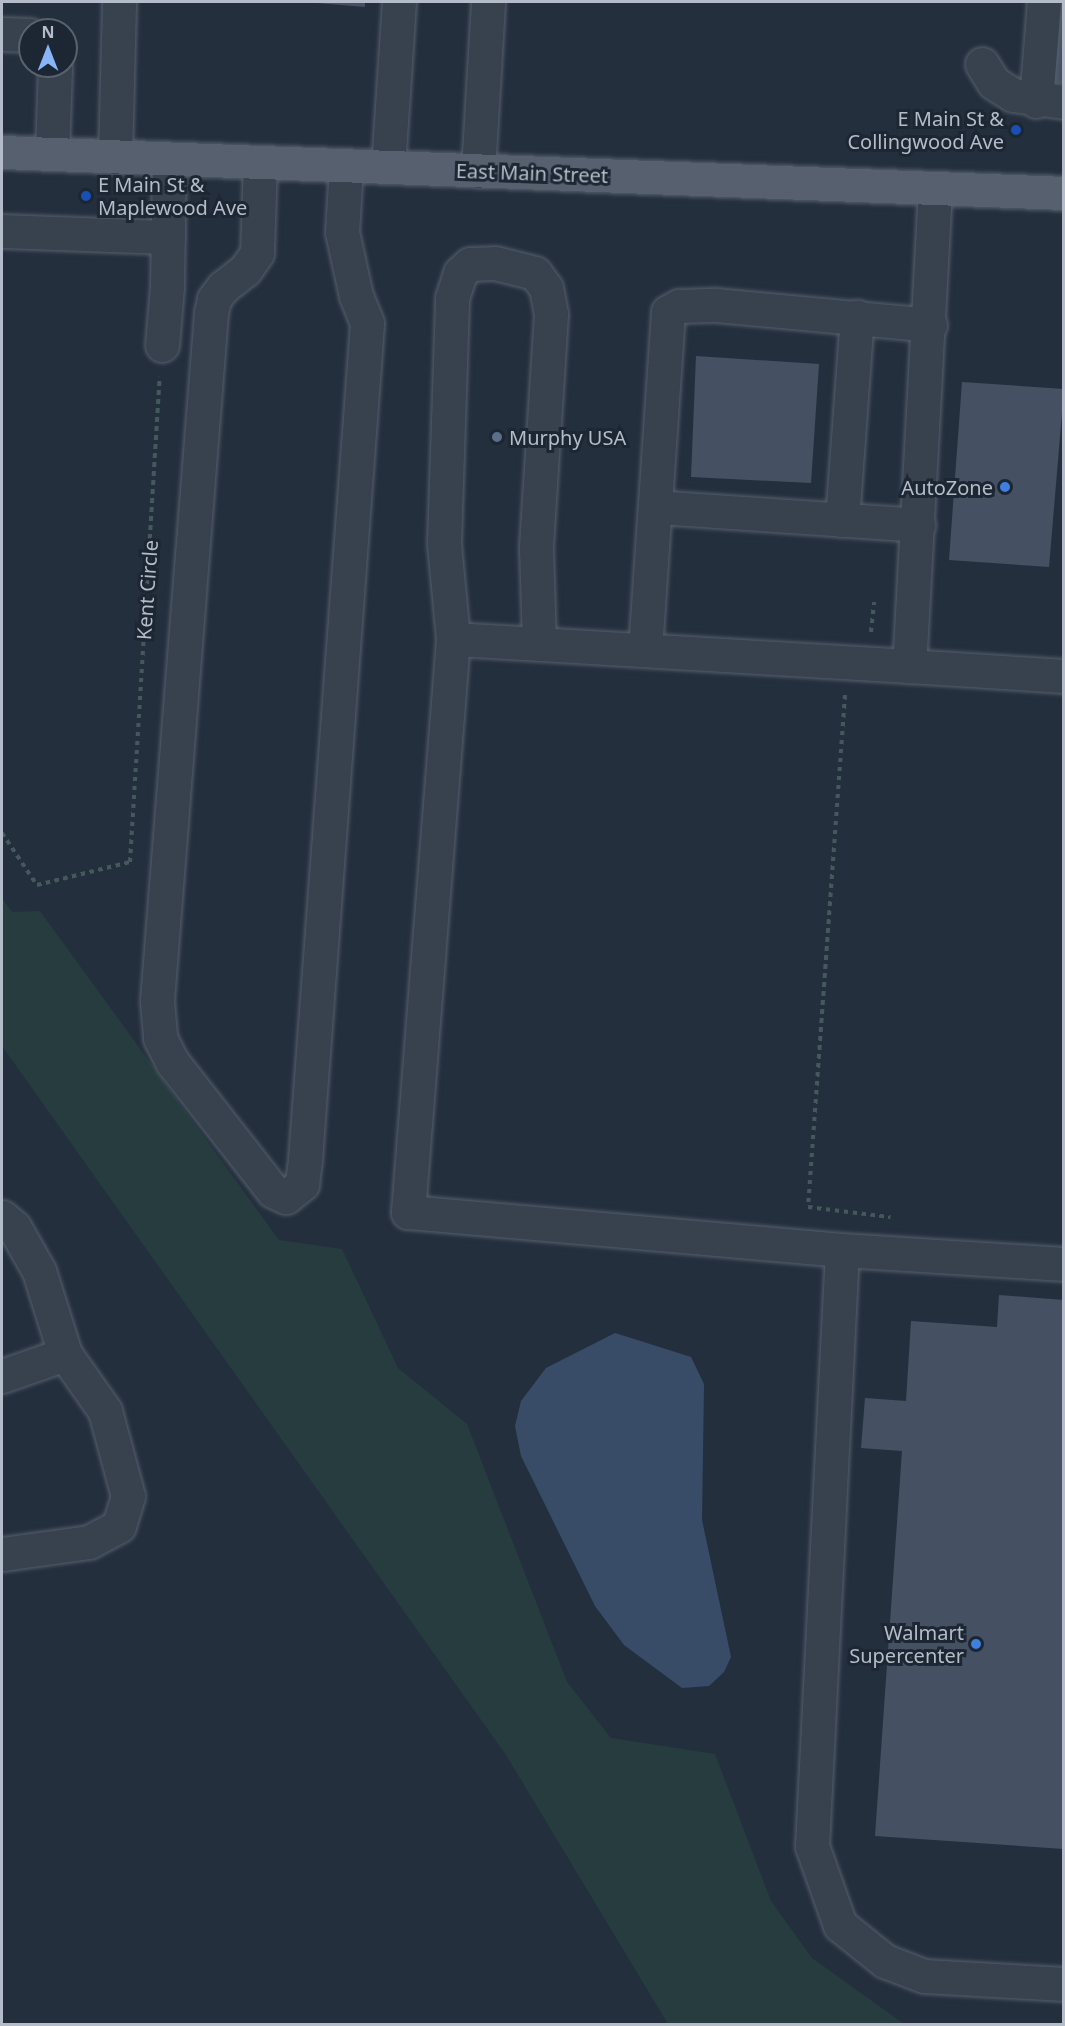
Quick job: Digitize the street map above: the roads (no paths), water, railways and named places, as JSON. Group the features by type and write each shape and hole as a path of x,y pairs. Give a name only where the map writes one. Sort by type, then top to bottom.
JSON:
{"main road":[{"name":"East Main Street","path":"2,152 1064,193"}],"lane":[{"path":"115,157 119,2"},
{"path":"388,167 399,2"},
{"path":"478,171 488,2"},
{"path":"982,64 994,83 1013,95 1050,102 1044,2"},
{"path":"2,34 18,35"},
{"path":"52,154 55,78"},
{"path":"162,345 168,237 169,159"},
{"path":"260,162 257,253 214,299 211,313 157,1001 160,1038 173,1063 273,1191 286,1197 302,1184 305,1160 367,323 356,296 342,232 346,166"},
{"path":"909,666 930,325 935,189"},
{"path":"2,231 168,237"},
{"path":"539,644 536,549 551,314 546,288 535,273 495,263 470,264 460,273 452,298 444,543 453,639 408,1212 842,1250 1064,1264"},
{"path":"645,650 668,312 679,306 716,305 930,325"},
{"path":"842,520 857,317"},
{"path":"656,507 918,525"},
{"path":"453,639 1064,676"},
{"path":"2,1217 14,1227 39,1271 66,1354 105,1411 128,1496 119,1527 89,1542 2,1554"},
{"path":"842,1250 812,1846 840,1925 885,1961 924,1976 1064,1984"},
{"path":"2,1376 66,1354"}],"water":[{"path":"615,1333 691,1357 704,1384 702,1520 731,1657 724,1672 709,1686 682,1688 624,1645 595,1606 521,1456 515,1426 521,1401 546,1368"}],"place":[{"name":"E Main St & Collingwood Ave","path":"1016,130"},
{"name":"E Main St & Maplewood Ave","path":"86,196"},
{"name":"Murphy USA","path":"497,437"},
{"name":"AutoZone","path":"1005,487"},
{"name":"Walmart Supercenter","path":"976,1644"}]}
